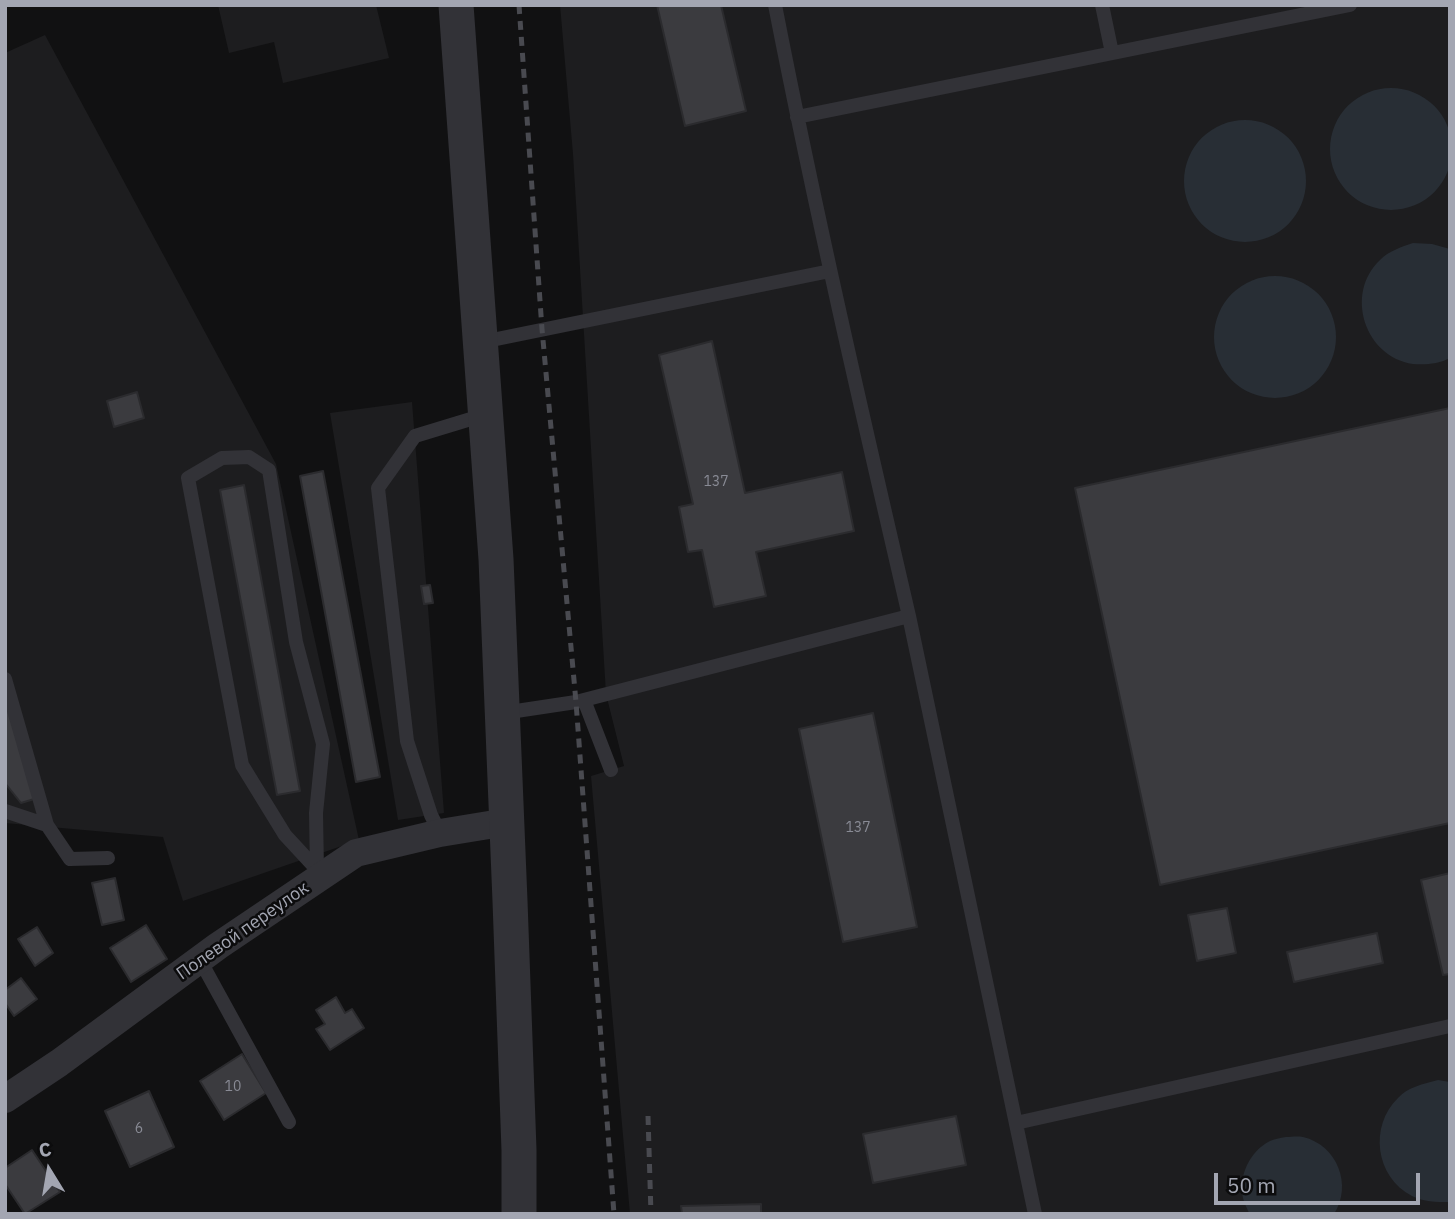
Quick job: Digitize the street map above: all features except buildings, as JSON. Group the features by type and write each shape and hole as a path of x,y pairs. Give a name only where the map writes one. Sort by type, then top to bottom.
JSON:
{"street":[{"path":"456,5 496,559 519,1136 519,1214"},
{"name":"Полевой переулок","path":"5,1099 59,1063 320,873 356,853 440,833 507,822"}],"lane":[{"path":"775,5 830,271 909,616 1035,1214"},
{"path":"1102,5 1112,53"},
{"path":"797,117 1350,5"},
{"path":"480,342 830,271"},
{"path":"440,833 431,815 407,741 378,488 415,436 486,414"},
{"path":"249,457 269,470 296,642 323,744 316,813 320,873 285,835 242,765 188,478 222,458 249,457"},
{"path":"503,713 583,700 909,616"},
{"path":"5,679 47,825 71,859 108,858"},
{"path":"583,700 611,770"},
{"path":"5,811 47,825"},
{"path":"200,960 289,1122"},
{"path":"1016,1123 1450,1026"}],"shaded area":[{"path":"218,5 376,5 389,58 283,83 274,42 229,53"},
{"path":"560,5 1450,5 1450,1214 630,1214 591,776 624,766 606,694 573,154"},
{"path":"45,35 276,464 359,840 183,901 163,837 5,823 5,53"},
{"path":"1391,88 1414,93 1434,106 1447,126 1452,149 1447,172 1434,192 1414,205 1391,210 1368,205 1348,192 1335,172 1330,149 1335,126 1348,106 1368,93"},
{"path":"1245,120 1268,125 1288,138 1301,158 1306,181 1301,204 1288,224 1268,237 1245,242 1222,237 1202,224 1189,204 1184,181 1189,158 1202,138 1222,125"},
{"path":"1413,243 1450,249 1450,358 1437,363 1413,364 1396,359 1383,350 1372,337 1365,322 1363,290 1369,274 1387,254"},
{"path":"1275,276 1298,281 1318,294 1331,314 1336,337 1331,360 1318,380 1298,393 1275,398 1252,393 1232,380 1219,360 1214,337 1219,314 1232,294 1252,281"},
{"path":"412,402 444,813 398,820 330,413"},
{"path":"1438,1080 1450,1082 1449,1202 1421,1199 1400,1187 1390,1177 1380,1150 1383,1122 1398,1098 1411,1089"},
{"path":"1286,1137 1303,1137 1315,1141 1333,1157 1342,1179 1340,1203 1334,1214 1249,1213 1242,1190 1247,1165 1263,1145"}],"railway":[{"path":"519,5 542,329 576,702 614,1214"},
{"path":"648,1116 651,1214"}]}
